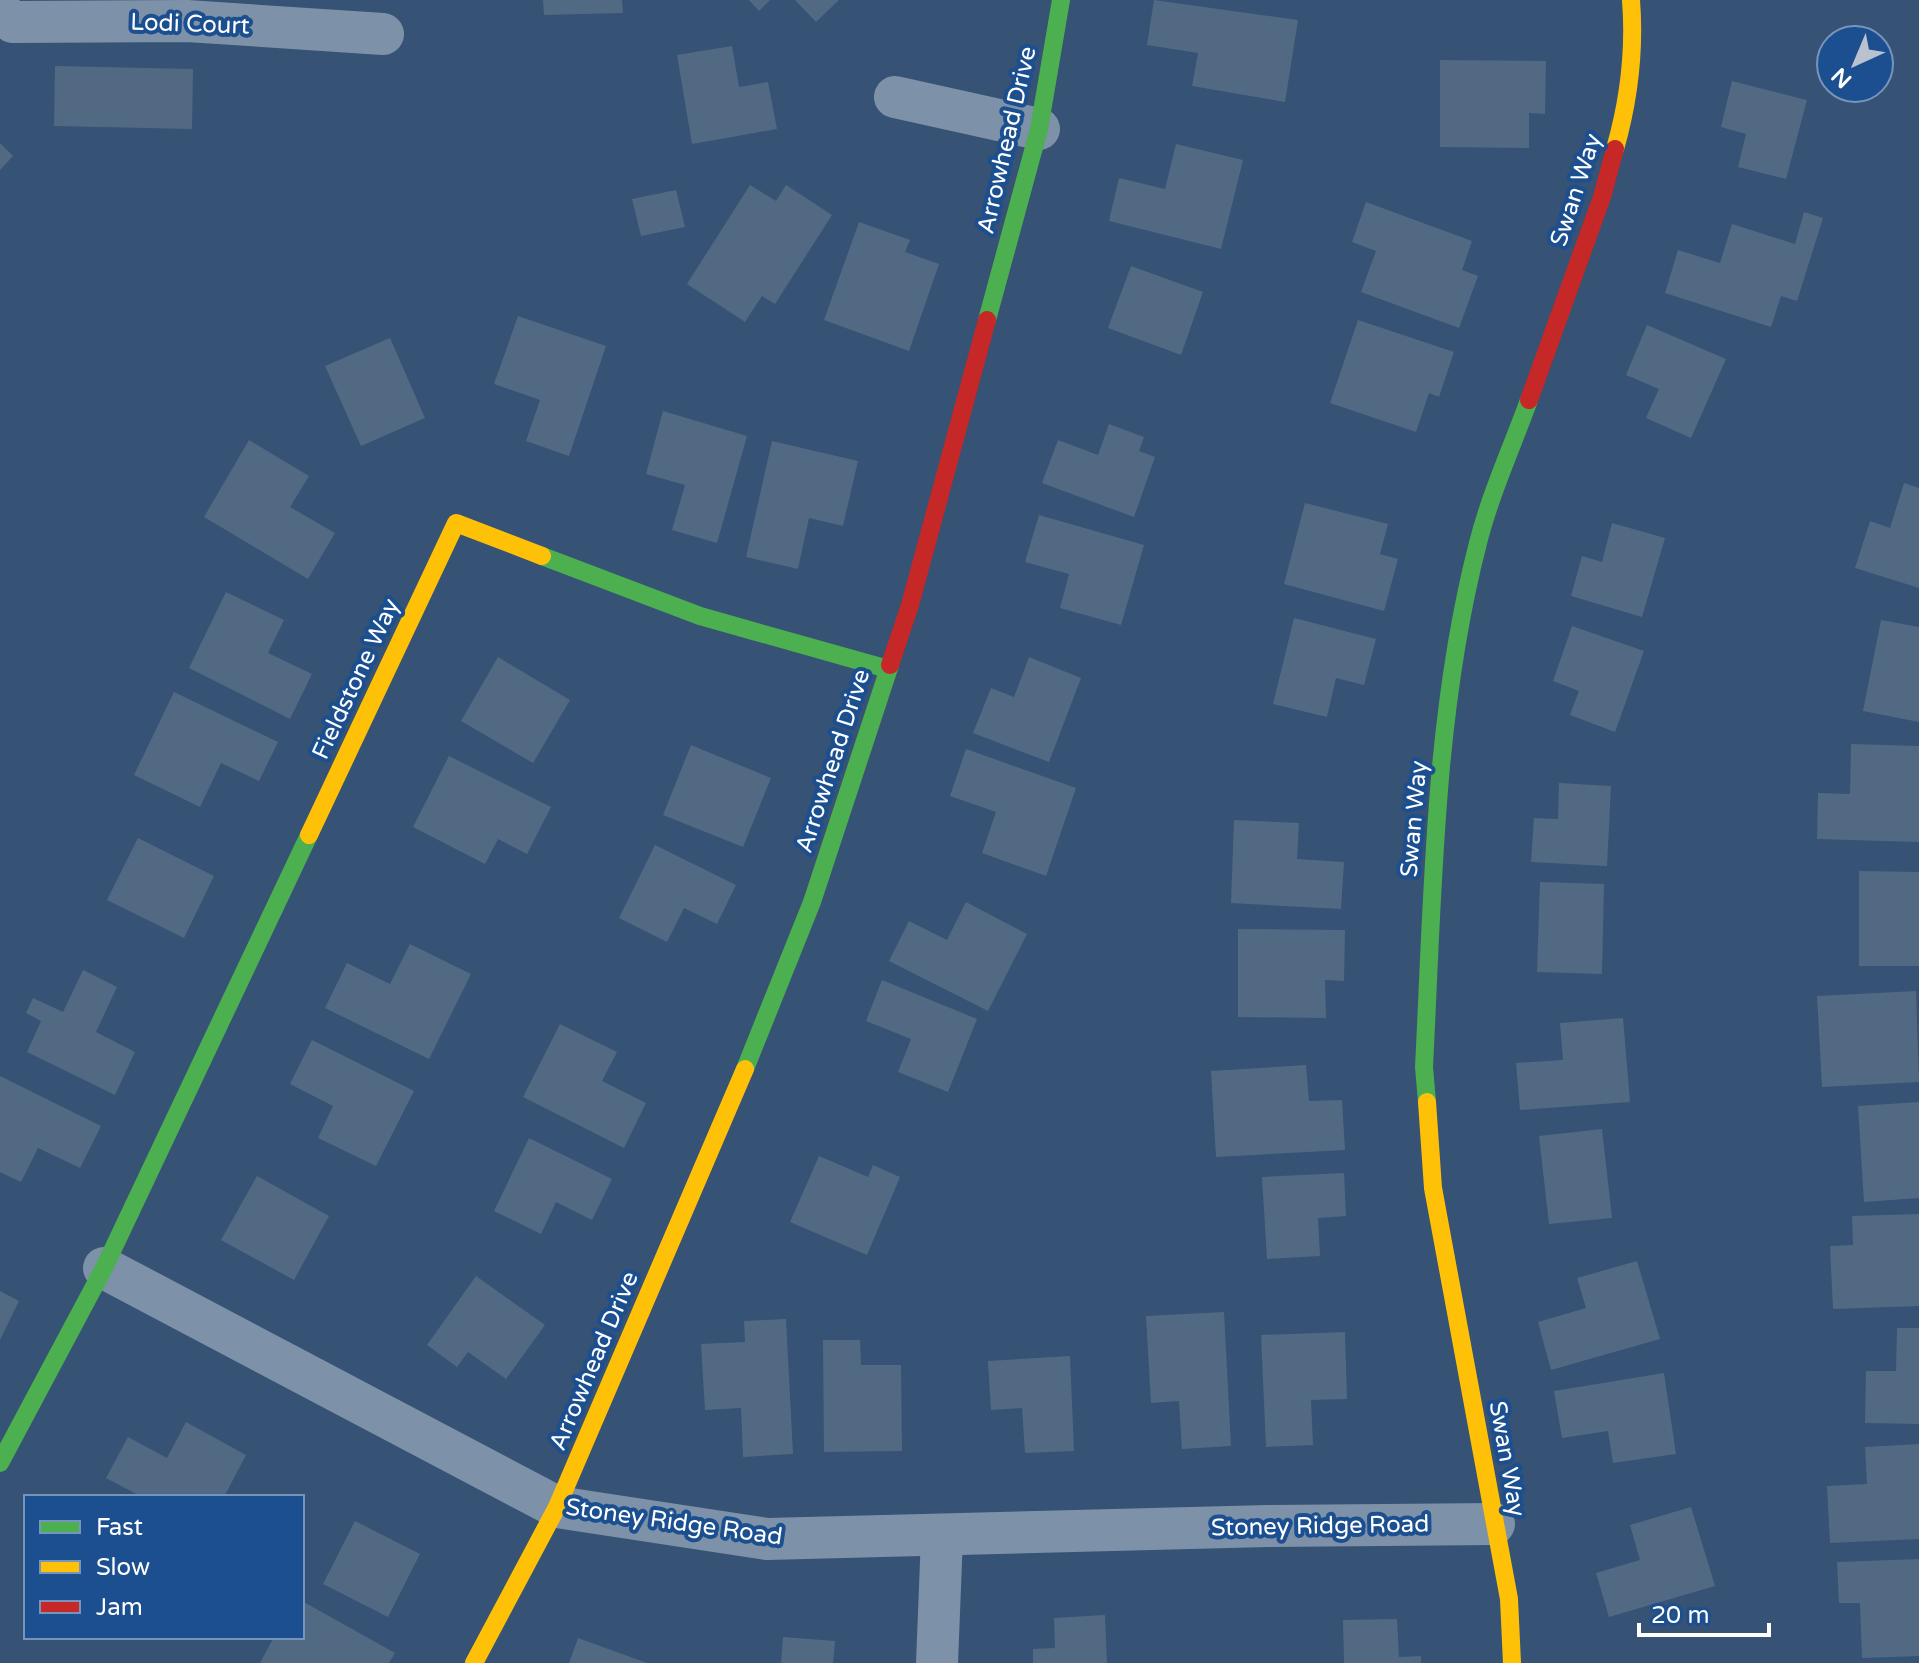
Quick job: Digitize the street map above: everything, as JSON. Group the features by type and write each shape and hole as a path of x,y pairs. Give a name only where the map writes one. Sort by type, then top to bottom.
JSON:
{"street":[{"name":"Arrowhead Drive","path":"474,1663 557,1507 721,1128 806,917 910,605 1039,129 1061,0"},
{"name":"Swan Way","path":"1512,1663 1509,1599 1433,1188 1424,1067 1430,928 1450,681 1478,541 1602,197 1626,112 1634,38 1631,0"},
{"name":"Lodi Court","path":"0,12 13,22 187,21 383,34"},
{"path":"895,97 1039,129"},
{"name":"Fieldstone Way","path":"104,1268 456,523 700,616 888,669"},
{"path":"0,1463 104,1268"},
{"name":"Stoney Ridge Road","path":"104,1268 557,1507 767,1539 1268,1526 1494,1524"},
{"path":"937,1663 942,1536"}],"building":[{"path":"543,0 622,0 623,13 544,15"},
{"path":"749,0 770,0 759,11"},
{"path":"795,0 839,0 816,22"},
{"path":"1154,0 1298,20 1285,102 1192,86 1198,53 1147,45"},
{"path":"732,46 739,87 768,82 777,129 692,144 677,55"},
{"path":"1440,60 1546,61 1545,114 1529,113 1529,148 1440,147"},
{"path":"55,66 193,69 192,129 54,126"},
{"path":"1732,81 1807,100 1786,179 1738,167 1746,134 1721,127"},
{"path":"0,143 13,156 0,170"},
{"path":"1176,144 1243,160 1221,249 1109,221 1119,178 1165,189"},
{"path":"750,185 776,201 786,185 832,215 775,304 762,296 745,322 687,284"},
{"path":"676,190 685,227 641,236 632,199"},
{"path":"1366,202 1472,241 1462,270 1478,276 1459,328 1361,292 1376,251 1352,242"},
{"path":"1804,212 1823,218 1797,301 1781,296 1771,327 1665,293 1678,250 1720,263 1732,224 1795,244"},
{"path":"859,222 910,240 905,252 939,264 909,351 824,320"},
{"path":"1131,266 1203,292 1181,355 1108,328"},
{"path":"518,316 606,346 569,456 526,441 540,400 494,384"},
{"path":"1358,320 1454,352 1439,397 1429,393 1416,432 1330,403"},
{"path":"1647,325 1726,359 1691,438 1646,418 1659,389 1626,375"},
{"path":"390,338 425,418 361,446 325,366"},
{"path":"663,411 747,436 717,543 672,530 685,485 646,474"},
{"path":"1109,424 1144,437 1139,451 1155,457 1134,517 1042,483 1058,440 1098,455"},
{"path":"249,440 309,476 290,507 335,533 308,579 204,517"},
{"path":"772,441 858,461 843,526 809,518 798,569 746,557"},
{"path":"1904,483 1919,488 1919,588 1855,568 1870,521 1890,528"},
{"path":"1305,503 1388,524 1380,554 1398,559 1384,611 1284,584"},
{"path":"1039,515 1144,545 1121,625 1060,608 1069,574 1025,562"},
{"path":"1612,523 1665,538 1642,617 1571,596 1582,556 1602,562"},
{"path":"226,592 284,620 268,653 312,674 290,719 189,668"},
{"path":"1294,618 1376,639 1364,685 1336,678 1327,717 1273,704"},
{"path":"1881,620 1919,627 1919,722 1863,711"},
{"path":"1572,626 1644,651 1615,732 1570,715 1579,691 1553,681"},
{"path":"498,657 570,700 533,763 461,721"},
{"path":"1029,657 1081,678 1049,762 973,733 991,688 1014,697"},
{"path":"174,692 278,742 259,781 221,763 200,807 134,775"},
{"path":"1851,744 1919,746 1919,842 1817,839 1818,793 1850,794"},
{"path":"691,745 771,778 743,847 663,815"},
{"path":"966,749 1076,788 1046,876 982,853 996,812 950,796"},
{"path":"449,756 551,807 527,854 498,839 485,864 413,827"},
{"path":"1559,783 1611,786 1607,866 1531,862 1534,818 1558,819"},
{"path":"1234,820 1299,823 1297,859 1344,862 1341,909 1231,903"},
{"path":"138,838 214,876 184,938 107,900"},
{"path":"655,845 736,885 717,924 684,908 667,942 619,918"},
{"path":"1859,871 1919,872 1919,966 1859,966"},
{"path":"1540,882 1604,884 1602,974 1537,972"},
{"path":"966,902 1027,934 988,1011 889,961 909,921 947,940"},
{"path":"1238,929 1345,930 1344,981 1325,980 1326,1018 1238,1017"},
{"path":"410,944 471,974 429,1059 325,1008 347,963 390,984"},
{"path":"83,970 117,987 96,1032 135,1052 115,1095 27,1052 41,1021 26,1013 33,998 63,1012"},
{"path":"882,980 977,1019 948,1092 898,1072 911,1039 866,1021"},
{"path":"1916,991 1919,1082 1822,1087 1817,996"},
{"path":"1623,1018 1630,1102 1520,1110 1516,1063 1563,1060 1560,1023"},
{"path":"560,1024 617,1052 602,1081 646,1103 624,1148 523,1097"},
{"path":"312,1040 414,1091 376,1166 318,1138 333,1106 290,1084"},
{"path":"1306,1065 1309,1101 1342,1100 1345,1150 1216,1157 1211,1071"},
{"path":"0,1076 101,1126 80,1168 38,1148 21,1182 0,1172"},
{"path":"1919,1102 1919,1198 1864,1202 1858,1106"},
{"path":"1602,1129 1612,1218 1549,1224 1539,1136"},
{"path":"529,1138 612,1179 592,1220 556,1202 541,1234 494,1211"},
{"path":"819,1156 868,1177 873,1165 900,1177 867,1255 790,1222"},
{"path":"1344,1173 1346,1216 1318,1218 1320,1256 1267,1259 1262,1177"},
{"path":"257,1176 329,1216 294,1280 221,1240"},
{"path":"1919,1214 1919,1306 1833,1309 1830,1246 1853,1245 1852,1216"},
{"path":"1637,1261 1660,1339 1551,1370 1538,1322 1586,1308 1577,1278"},
{"path":"476,1276 545,1325 506,1379 468,1352 457,1367 427,1345"},
{"path":"0,1291 19,1301 0,1340"},
{"path":"1224,1312 1231,1446 1182,1449 1179,1401 1151,1403 1146,1316"},
{"path":"786,1319 793,1454 743,1457 741,1408 705,1410 701,1344 745,1342 744,1321"},
{"path":"1897,1328 1919,1328 1919,1424 1865,1423 1866,1371 1896,1371"},
{"path":"1345,1332 1347,1399 1311,1400 1313,1445 1266,1447 1261,1335"},
{"path":"823,1340 860,1340 861,1365 901,1365 902,1451 824,1452"},
{"path":"1070,1356 1074,1451 1025,1453 1022,1408 991,1410 988,1361"},
{"path":"1664,1373 1676,1454 1613,1463 1608,1431 1562,1438 1554,1391"},
{"path":"186,1422 246,1455 225,1495 138,1495 106,1478 128,1437 167,1458"},
{"path":"1919,1444 1919,1539 1830,1543 1827,1486 1867,1484 1865,1447"},
{"path":"1691,1507 1715,1586 1609,1617 1596,1573 1640,1560 1630,1525"},
{"path":"355,1521 420,1554 388,1617 323,1584"},
{"path":"1919,1559 1919,1656 1862,1658 1860,1603 1839,1603 1837,1562"},
{"path":"304,1602 395,1653 389,1663 260,1663 273,1639 304,1639"},
{"path":"1105,1615 1107,1663 1033,1663 1033,1649 1055,1648 1054,1618"},
{"path":"1397,1619 1399,1657 1421,1656 1421,1663 1344,1663 1343,1620"},
{"path":"783,1637 835,1641 833,1663 781,1663"},
{"path":"578,1638 647,1663 569,1663"}],"traffic: fast":[{"path":"987,320 1039,129 1061,0"},
{"path":"1427,1102 1424,1067 1433,869 1452,672 1463,607 1483,525 1529,400"},
{"path":"542,556 700,616 888,669"},
{"path":"745,1069 812,902 890,665"},
{"path":"0,1463 104,1268 309,835"}],"traffic: slow":[{"path":"1615,149 1630,75 1631,0"},
{"path":"309,835 456,523 542,556"},
{"path":"474,1663 557,1507 745,1069"},
{"path":"1427,1102 1433,1188 1509,1599 1512,1663"}],"traffic: jam":[{"path":"1529,400 1602,197 1615,149"},
{"path":"890,665 910,605 987,320"}]}
